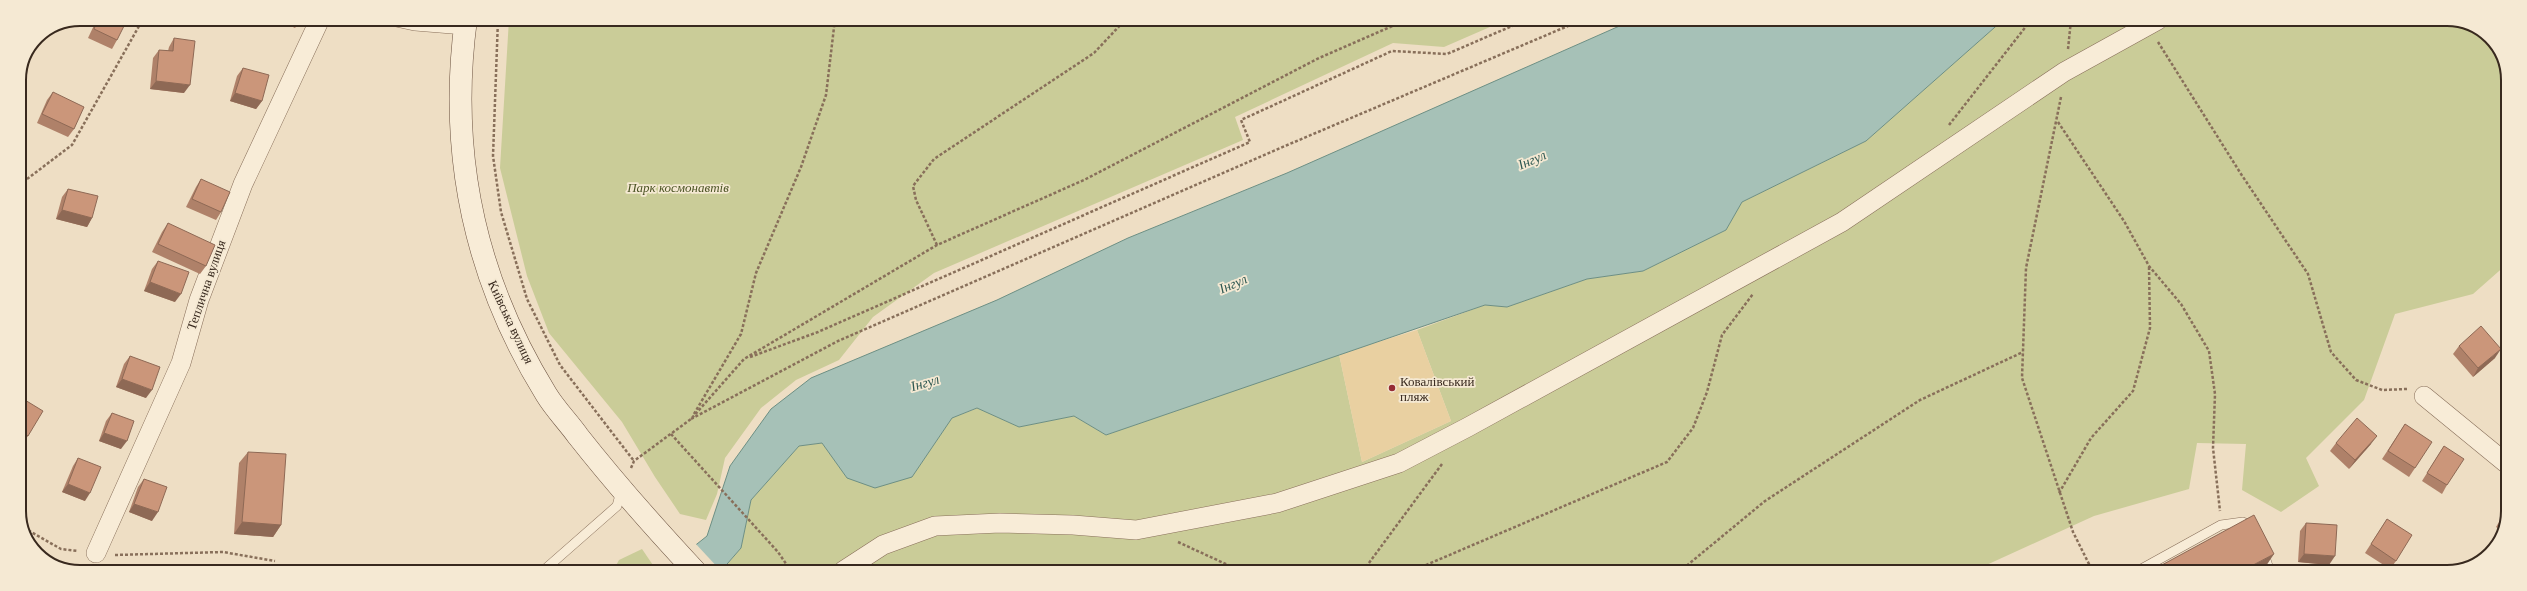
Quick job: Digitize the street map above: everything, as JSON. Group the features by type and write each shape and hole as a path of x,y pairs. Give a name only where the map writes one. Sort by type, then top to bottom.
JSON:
{"street":[{"name":"Теплична вулиця","path":"96,553 180,363 199,300 243,184 317,26"},
{"name":"Київська вулиця","path":"465,26 461,133 469,201 486,268 513,334 547,395 621,489 689,565"},
{"path":"852,565 883,545 935,526 1007,523 1073,525 1136,530 1277,504 1399,463 1468,427 1842,222 2064,72 2145,26"},
{"path":"2424,396 2501,459"}],"lane":[{"path":"550,565 617,506 621,489"},
{"path":"2149,565 2221,525 2243,522 2256,530 2268,565"}],"path":[{"path":"26,181 72,145 139,26"},
{"path":"498,26 493,156 501,212 527,299 560,366 634,461"},
{"path":"691,419 741,334 756,273 801,167 826,95 834,26"},
{"path":"937,245 916,200 912,186 934,159 1094,53 1119,26"},
{"path":"691,419 744,359 937,245 1091,176 1319,58 1392,26"},
{"path":"744,359 818,332 1250,142 1241,120 1392,51 1447,54 1512,26"},
{"path":"621,489 634,461 691,419 838,341 1278,149 1568,26"},
{"path":"1947,128 2026,26"},
{"path":"2070,26 2058,122 2026,268 2022,378 2073,532 2090,565"},
{"path":"2154,26 2241,174 2308,274 2331,352 2356,380 2382,390 2411,389 2424,396"},
{"path":"2058,122 2124,221 2149,266 2180,304 2210,351 2215,394 2213,448 2221,525"},
{"path":"2059,493 2091,438 2133,391 2150,328 2149,266"},
{"path":"1428,565 1667,462 1693,428 1707,392 1722,334 1759,289"},
{"path":"1687,565 1765,501 1920,400 2023,352"},
{"path":"671,434 778,552 787,565"},
{"path":"1367,565 1446,458"},
{"path":"30,531 61,549 127,556 223,552 274,561"},
{"path":"1172,539 1228,565"}],"green space":[{"name":"Парк космонавтів","path":"509,26 1492,26 1444,47 1393,43 1235,117 1243,140 934,273 873,317 839,360 796,380 761,408 725,458 717,494 706,520 680,514 655,477 622,422 549,333 527,276 500,168"},
{"path":"1996,26 2458,27 2474,33 2488,44 2497,59 2500,69 2501,269 2473,294 2395,314 2364,400 2306,458 2319,486 2281,512 2242,490 2246,444 2197,443 2189,489 2094,516 1986,565 727,565 741,548 751,500 799,446 822,443 847,478 912,477 952,418 978,408 1019,427 1074,416 1106,435 1339,354 1362,462 1451,421 1417,330 1485,305 1507,307 1587,279 1643,271 1726,230 1742,202 1866,141"},
{"path":"642,549 653,565 616,565 619,560"}],"sand":[{"name":"Ковалівський пляж","path":"1417,330 1451,421 1362,462 1339,354"}],"water":[{"name":"Інгул","path":"1619,26 1996,26 1866,141 1742,202 1726,230 1643,271 1587,279 1507,307 1485,305 1106,435 1074,416 1019,427 977,408 952,418 912,477 875,488 847,478 822,443 799,446 751,500 741,548 726,565 671,565 707,536 730,466 771,409 811,378 997,300 1128,238 1287,173"}],"pier":[{"path":"695,543 715,565 668,565"}],"building":[{"path":"95,26 124,26 117,40 94,29"},
{"path":"174,38 195,41 190,85 156,81 159,50 173,51"},
{"path":"243,68 269,75 262,101 235,93"},
{"path":"53,92 84,107 74,129 42,114"},
{"path":"201,179 230,192 221,212 192,199"},
{"path":"68,189 98,196 92,218 62,210"},
{"path":"168,223 215,245 206,266 158,244"},
{"path":"158,261 189,272 181,294 150,282"},
{"path":"2481,326 2501,349 2478,368 2459,346"},
{"path":"130,356 160,367 152,390 122,379"},
{"path":"26,401 43,411 28,436 26,435"},
{"path":"112,413 134,421 127,441 104,433"},
{"path":"2357,418 2377,436 2355,460 2336,443"},
{"path":"2405,424 2432,442 2415,468 2388,451"},
{"path":"2444,446 2464,459 2447,485 2427,473"},
{"path":"248,452 286,454 281,525 242,522"},
{"path":"78,458 101,467 90,493 68,484"},
{"path":"144,479 167,487 158,512 134,504"},
{"path":"2254,515 2274,554 2253,565 2162,565"},
{"path":"2387,519 2412,535 2396,561 2371,544"},
{"path":"2306,523 2337,525 2335,556 2304,554"}],"place":[{"name":"Ковалівський пляж","path":"1392,388"}]}
